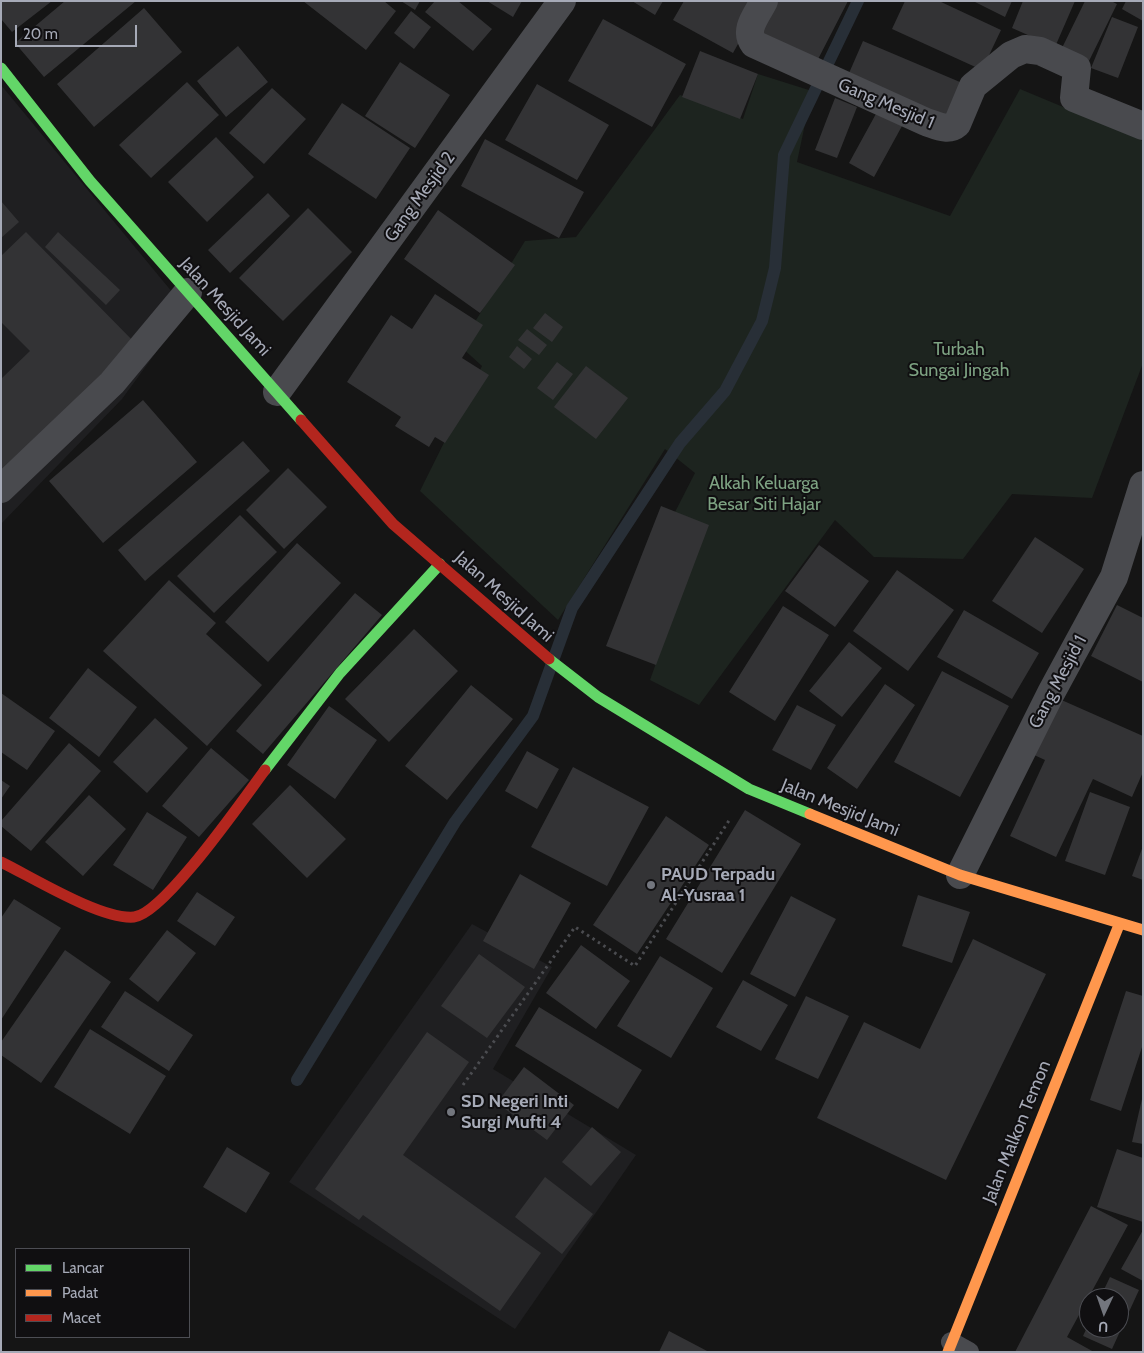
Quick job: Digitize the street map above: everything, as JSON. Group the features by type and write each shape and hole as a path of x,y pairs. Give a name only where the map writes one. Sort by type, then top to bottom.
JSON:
{"main road":[{"name":"Jalan Mesjid Jami","path":"1,68 90,181 393,524 543,656 564,672 598,697 749,789 960,875 1119,925 1143,930"},
{"path":"1,862 94,907 133,917 147,913 162,900 227,822 268,763 340,673 440,564"},
{"name":"Jalan Malkon Temon","path":"950,1347 1119,925"}],"street":[{"name":"Gang Mesjid 2","path":"277,392 562,1"},
{"name":"Gang Mesjid 1","path":"764,1 749,29 750,39 754,44 828,79 948,129 957,124 973,86 1011,55 1025,49 1040,51 1077,68 1074,98 1143,126"},
{"path":"1,489 112,383 188,292"},
{"name":"Gang Mesjid 1","path":"960,875 1051,693 1114,577 1143,485"}],"lane":[{"path":"950,1347 969,1352"}],"path":[{"path":"463,1085 575,927 635,966 749,789"}],"shaded area":[{"path":"1,85 187,310 122,399 1,524"},
{"name":"SD Negeri Inti Surgi Mufti 4","path":"472,924 552,967 493,1069 636,1155 515,1329 289,1182"}],"green space":[{"name":"Turbah Sungai Jingah","path":"758,74 812,91 797,162 950,216 1020,89 1140,139 1143,142 1143,363 1092,498 1012,494 963,559 874,557 835,520 699,705 650,680 679,599 674,514 695,473 665,449 558,620 420,491 482,366 460,346 525,241 576,237 680,95 743,119"}],"building":[{"path":"1,1 52,1 12,32 1,19"},
{"path":"65,1 136,1 44,77 15,43"},
{"path":"303,1 384,1 396,11 366,50"},
{"path":"401,1 420,1 415,10"},
{"path":"435,1 458,1 492,29 473,51 425,12"},
{"path":"487,1 522,1 513,17"},
{"path":"632,1 663,1 655,15"},
{"path":"684,1 762,1 733,53 673,20"},
{"path":"774,1 848,1 814,67 755,38"},
{"path":"905,1 939,1 1001,30 982,70 892,29"},
{"path":"973,1 1012,1 1005,17"},
{"path":"1023,1 1075,1 1055,47 1012,28"},
{"path":"1085,1 1111,1 1117,4 1088,63 1061,50"},
{"path":"1126,1 1143,1 1143,21 1122,9"},
{"path":"144,8 182,52 94,127 57,84"},
{"path":"411,11 431,27 414,49 394,33"},
{"path":"1112,17 1138,27 1118,78 1091,68"},
{"path":"603,19 686,64 652,127 568,81"},
{"path":"863,41 967,85 951,123 846,80"},
{"path":"238,46 268,82 226,117 197,81"},
{"path":"700,51 758,74 740,119 682,97"},
{"path":"400,62 450,95 415,148 365,116"},
{"path":"187,82 219,115 151,178 119,145"},
{"path":"537,84 609,125 577,180 505,140"},
{"path":"272,88 306,119 264,164 229,133"},
{"path":"835,98 857,107 837,158 815,150"},
{"path":"342,103 410,148 376,199 308,154"},
{"path":"877,112 902,126 874,177 849,163"},
{"path":"216,137 254,177 207,222 168,182"},
{"path":"485,139 584,192 559,238 461,186"},
{"path":"268,193 290,216 230,273 208,250"},
{"path":"1,201 19,222 1,238"},
{"path":"308,208 352,252 283,321 239,278"},
{"path":"438,210 515,265 480,313 404,259"},
{"path":"26,232 138,346 1,480 1,379 30,351 1,322 1,256"},
{"path":"58,232 120,290 106,305 45,247"},
{"path":"435,294 483,325 462,358 489,375 445,443 435,437 429,447 395,426 401,417 347,382 391,315 412,329"},
{"path":"545,313 563,327 552,342 533,328"},
{"path":"527,329 547,345 539,355 518,340"},
{"path":"517,346 532,359 524,369 509,357"},
{"path":"557,362 573,374 553,400 537,388"},
{"path":"586,366 628,398 596,439 554,407"},
{"path":"143,400 197,462 103,543 49,481"},
{"path":"243,441 270,471 145,581 118,550"},
{"path":"288,468 327,507 284,549 246,510"},
{"path":"661,506 709,525 656,665 606,646"},
{"path":"240,515 277,552 214,613 177,576"},
{"path":"1035,537 1084,569 1042,633 992,601"},
{"path":"297,543 341,583 268,662 225,622"},
{"path":"819,545 869,581 835,627 785,591"},
{"path":"897,570 954,610 908,671 853,631"},
{"path":"169,580 216,623 206,634 262,685 207,746 103,651"},
{"path":"355,593 382,615 263,754 236,731"},
{"path":"1117,605 1143,618 1143,682 1091,656"},
{"path":"783,606 829,635 775,721 729,692"},
{"path":"964,610 1039,653 1012,699 937,657"},
{"path":"414,629 458,671 389,742 345,699"},
{"path":"849,642 882,668 842,717 809,691"},
{"path":"88,668 137,707 99,757 49,718"},
{"path":"942,671 1009,706 960,797 894,762"},
{"path":"885,684 915,705 857,789 827,768"},
{"path":"471,685 513,719 447,800 405,766"},
{"path":"1,693 55,731 27,770 1,752"},
{"path":"1057,698 1143,736 1143,772 1132,797 1093,779 1056,857 1010,836 1045,760 1032,754"},
{"path":"797,705 836,725 811,770 772,750"},
{"path":"329,706 377,740 335,799 287,765"},
{"path":"155,718 188,748 147,793 113,762"},
{"path":"69,743 101,771 31,851 1,826 1,821"},
{"path":"211,748 249,780 199,837 162,806"},
{"path":"527,751 559,769 537,809 505,791"},
{"path":"573,767 649,807 607,886 531,847"},
{"path":"1,780 10,786 1,799"},
{"path":"290,785 346,839 307,878 252,824"},
{"path":"1090,792 1130,807 1105,875 1065,861"},
{"path":"89,795 126,829 83,876 45,842"},
{"path":"745,810 801,844 722,973 666,939"},
{"path":"147,812 187,837 153,890 113,865"},
{"name":"PAUD Terpadu Al-Yusraa 1","path":"666,816 709,845 637,954 593,925"},
{"path":"1143,846 1143,880 1132,876"},
{"path":"520,874 571,903 534,969 483,941"},
{"path":"197,892 235,917 215,946 177,921"},
{"path":"918,895 970,912 952,963 902,946"},
{"path":"791,896 836,919 795,997 750,974"},
{"path":"14,899 61,928 1,1020 1,918"},
{"path":"167,930 196,953 158,1002 129,979"},
{"path":"973,939 1046,974 946,1180 817,1118 864,1022 920,1049"},
{"path":"581,945 630,981 596,1029 546,993"},
{"path":"65,950 111,982 41,1083 1,1055 1,1042"},
{"path":"479,954 525,987 487,1038 441,1006"},
{"path":"660,956 713,988 671,1058 617,1026"},
{"path":"743,980 788,1005 761,1051 716,1027"},
{"path":"125,991 193,1035 169,1071 101,1027"},
{"path":"1126,991 1143,996 1143,1044 1121,1111 1090,1100"},
{"path":"806,996 849,1016 818,1079 775,1059"},
{"path":"539,1007 642,1070 618,1109 515,1046"},
{"path":"90,1029 166,1076 130,1134 54,1087"},
{"path":"427,1032 469,1062 403,1155 541,1253 500,1311 363,1215 359,1220 315,1189"},
{"path":"524,1067 574,1105 547,1140 497,1103"},
{"path":"1143,1099 1143,1144 1132,1142"},
{"path":"592,1127 621,1152 591,1186 562,1162"},
{"path":"227,1147 270,1173 246,1213 203,1187"},
{"path":"1117,1149 1143,1158 1143,1222 1097,1207"},
{"path":"545,1177 593,1214 562,1254 515,1217"},
{"path":"1091,1206 1128,1225 1094,1288 1079,1288 1079,1315 1067,1337 1094,1352 1015,1352"},
{"path":"1143,1230 1143,1281 1121,1269"},
{"path":"1110,1277 1139,1290 1129,1312 1129,1288 1105,1288"},
{"path":"669,1331 709,1352 659,1352"},
{"path":"1087,1338 1117,1338 1112,1349"}],"waterway":[{"path":"297,1080 455,822 533,716 572,608 680,443 725,391 762,321 775,268 784,155 858,1"}],"traffic: fast":[{"path":"1,68 90,181 301,420"},
{"path":"265,770 340,673 440,564"},
{"path":"549,659 598,697 749,789 810,814"}],"traffic: slow":[{"path":"810,814 960,875 1143,930"},
{"path":"948,1352 1119,925"}],"traffic: jam":[{"path":"301,420 393,524 549,659"},
{"path":"1,862 86,905 104,912 134,917 147,911 183,877 265,770"}],"place":[{"name":"PAUD Terpadu Al-Yusraa 1","path":"651,885"},
{"name":"SD Negeri Inti Surgi Mufti 4","path":"451,1112"}],"park label":[{"name":"Alkah Keluarga Besar Siti Hajar","path":"764,494"}]}
